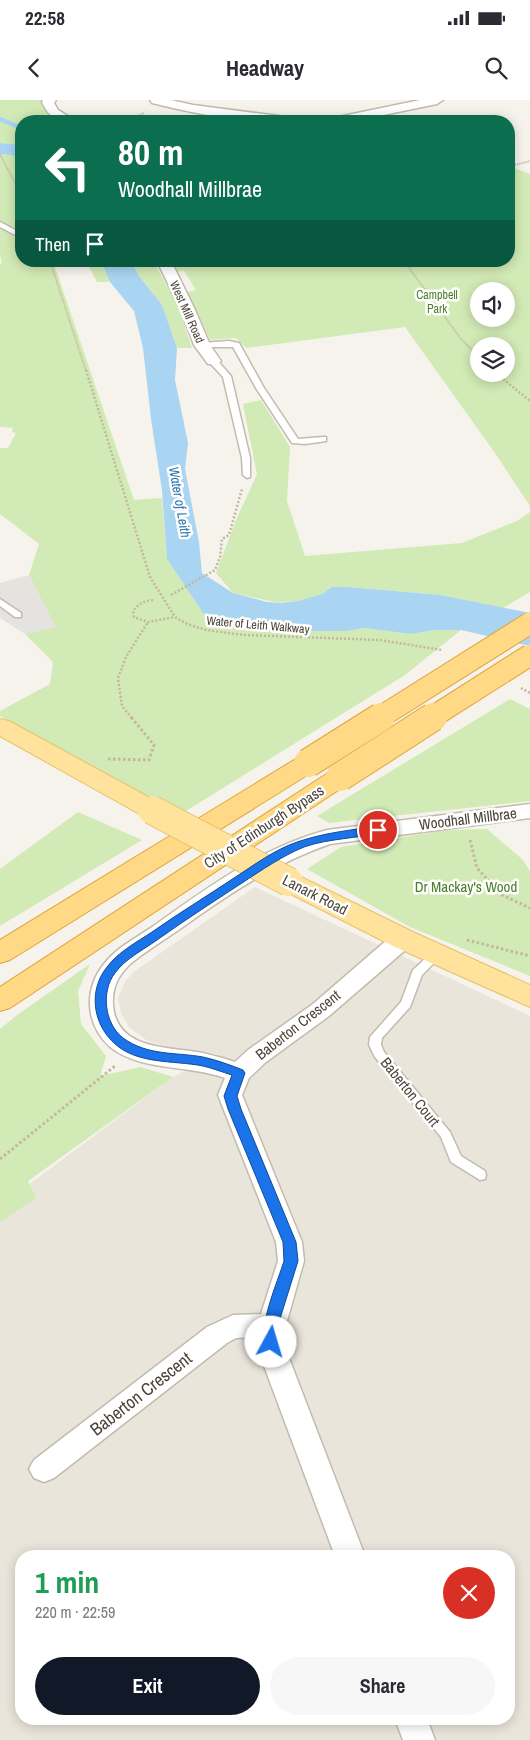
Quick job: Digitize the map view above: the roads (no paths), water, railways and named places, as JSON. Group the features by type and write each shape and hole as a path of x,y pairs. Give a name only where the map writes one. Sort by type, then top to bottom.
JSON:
{"highway":[{"name":"City of Edinburgh Bypass","path":"0,953 308,763 530,623"},
{"name":"City of Edinburgh Bypass","path":"0,1001 340,777 530,655"}],"main road":[{"name":"Lanark Road","path":"0,726 152,810 289,882 436,955 530,996"}],"street":[{"path":"50,100 48,102 53,112 59,115"},
{"path":"156,100 225,115"},
{"path":"372,100 390,110"},
{"path":"366,115 437,100"},
{"name":"West Mill Road","path":"167,267 188,310 202,345 212,362"},
{"name":"Woodhall Millbrae","path":"239,1073 203,1062 154,1056 135,1051 118,1040 108,1027 102,1014 100,998 104,983 111,970 120,960 143,944 276,856 299,845 327,837 530,811"},
{"name":"Baberton Crescent","path":"348,1550 275,1358 271,1342 271,1325 291,1261 292,1252 230,1096 239,1073 257,1056 320,1010 403,939"},
{"name":"Baberton Crescent","path":"44,1469 217,1335 233,1327 271,1325"},
{"path":"413,1725 419,1740"}],"lane":[{"path":"0,224 15,233"},
{"path":"202,345 229,343 236,345 260,388 295,441 304,442 323,439"},
{"path":"212,362 227,376 246,458 247,475"},
{"path":"0,602 18,615"},
{"name":"Baberton Court","path":"436,955 417,973 406,1004 376,1037 375,1045 379,1054 446,1135 456,1159 480,1175"}],"water":[{"path":"0,143 15,144 15,157 0,154"},
{"name":"Water of Leith","path":"104,267 134,267 162,305 177,348 175,380 188,443 185,469 199,542 202,573 233,593 267,602 298,601 322,594 332,587 349,587 440,595 530,613 530,646 461,630 433,630 411,634 364,628 347,631 306,631 302,627 282,627 203,613 167,559 162,490 143,348 134,311 110,282"}],"waterway":[{"path":"0,119 15,125"}],"park label":[{"name":"Campbell Park","path":"437,302"},
{"name":"Dr Mackay's Wood","path":"466,887"}]}
